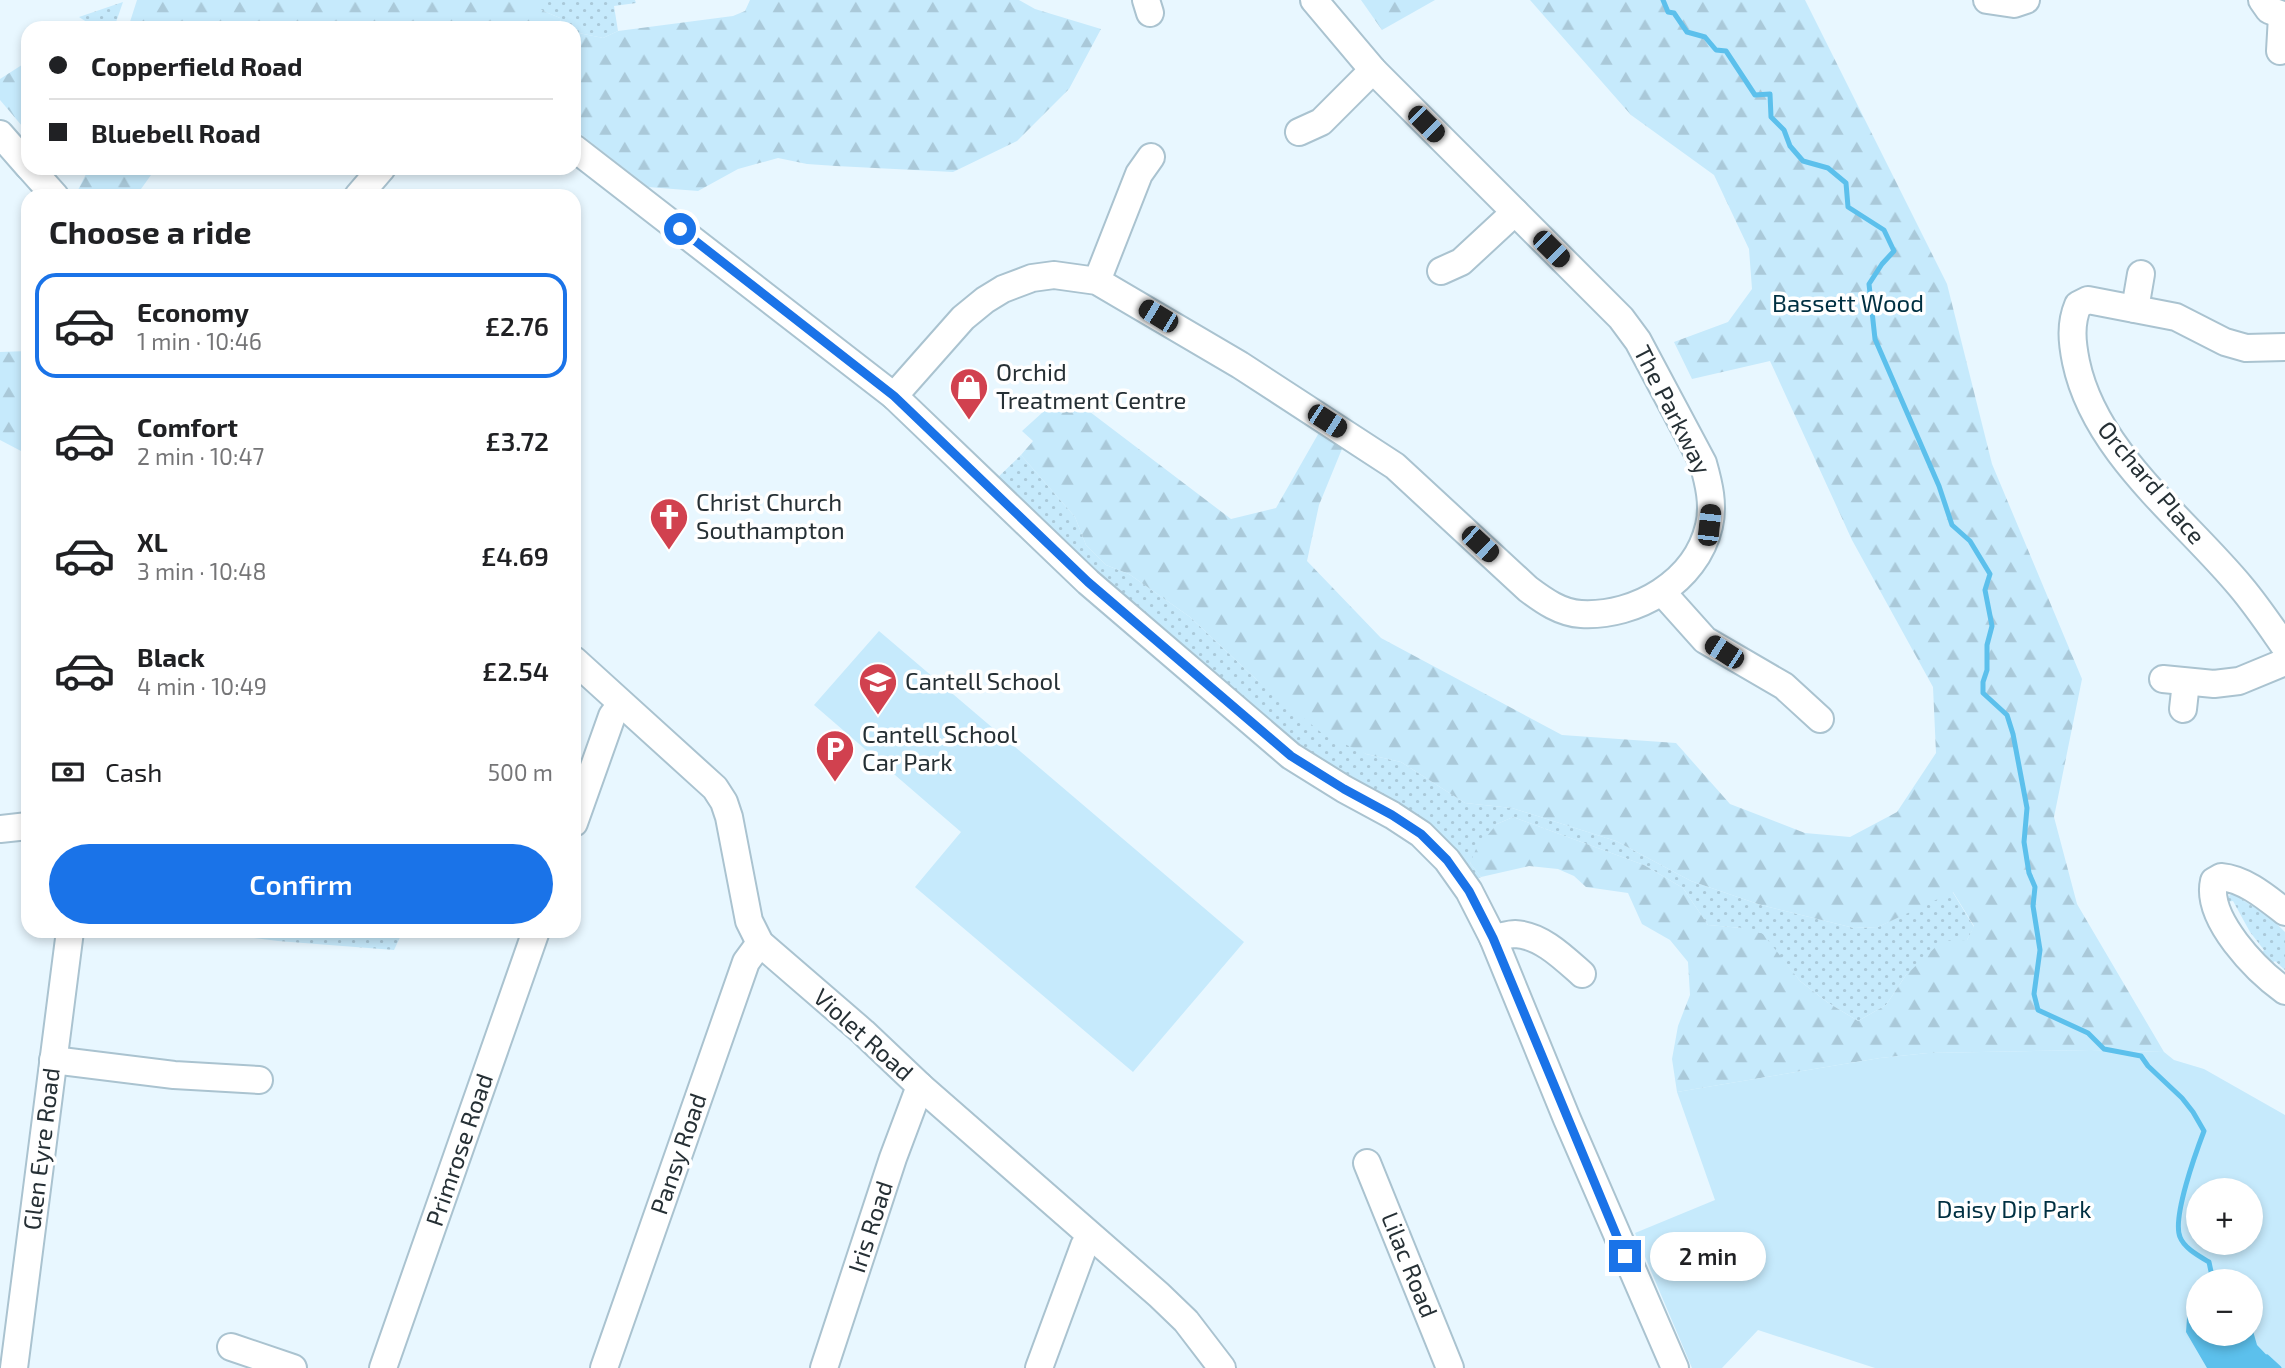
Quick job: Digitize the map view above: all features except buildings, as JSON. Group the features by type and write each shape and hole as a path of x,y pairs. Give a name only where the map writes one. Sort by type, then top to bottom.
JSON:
{"street":[{"name":"The Parkway","path":"894,396 963,318 1003,289 1032,278 1054,275 1097,281 1240,365 1395,466 1528,589 1548,604 1579,614 1619,612 1662,592 1693,563 1703,545 1709,525 1709,485 1703,463 1638,341 1620,318 1373,70 1314,0"},
{"path":"1987,0 2014,4 2026,0"},
{"path":"2276,11 2280,51"},
{"path":"1299,132 1321,122 1373,70"},
{"path":"0,134 21,158"},
{"path":"581,153 894,396 1088,582 1291,756 1421,834 1447,860 1469,891 1493,938 1567,1119 1675,1368"},
{"path":"1097,281 1139,174 1151,157"},
{"path":"36,175 49,189"},
{"path":"364,189 376,175"},
{"path":"1441,271 1461,262 1514,212"},
{"path":"2135,309 2141,274"},
{"name":"Orchard Place","path":"2285,347 2246,348 2225,342 2176,317 2088,300 2078,305 2073,316 2072,336 2079,376 2095,416 2126,460 2242,587 2285,647"},
{"path":"1662,592 1705,640 1784,686 1811,717"},
{"path":"2183,709 2174,680 2214,684 2239,681 2285,662"},
{"name":"Violet Road","path":"581,667 715,788 729,817 749,921 760,943 1186,1321 1222,1368"},
{"path":"581,803 612,716 621,704"},
{"path":"0,829 21,827"},
{"path":"2285,912 2265,896 2231,878 2221,877 2214,881 2217,910 2232,937 2256,967 2285,991"},
{"path":"1493,938 1515,934 1532,938 1549,947 1582,974"},
{"name":"Glen Eyre Road","path":"14,1368 10,1316 53,1060 69,938"},
{"name":"Primrose Road","path":"383,1368 534,938"},
{"name":"Pansy Road","path":"604,1368 746,961 760,943"},
{"path":"53,1060 174,1075 258,1080"},
{"name":"Iris Road","path":"824,1368 893,1158 920,1086"},
{"name":"Lilac Road","path":"1367,1163 1450,1368"},
{"path":"1039,1368 1090,1236"},
{"path":"231,1347 293,1368"}],"green space":[{"path":"137,0 541,0 541,10 560,18 560,21 130,21"},
{"path":"541,0 635,0 636,3 614,6 618,31 603,38 581,33 581,21 560,21 560,18 541,10"},
{"path":"750,0 1019,0 1035,9 1101,29 1069,89 1017,141 953,172 807,164 778,158 738,169 698,191 648,187 581,134 581,33 603,38 618,31 733,16 745,11"},
{"path":"1361,0 1435,0 1382,30"},
{"name":"Bassett Wood","path":"1530,0 1805,0 1947,284 1992,464 2082,679 2054,817 2077,904 2164,1052 2091,1050 1928,1053 1880,1058 1677,1092 1672,1059 1678,1026 1690,995 1688,962 1670,940 1642,924 1628,893 1586,887 1574,876 1558,869 1529,866 1481,877 1470,863 1476,849 1497,824 1513,817 1644,865 1683,888 1708,925 1742,928 1763,934 1800,981 1858,1021 1886,1005 1906,975 1942,941 1967,940 1974,926 1953,892 1878,927 1854,928 1761,905 1691,881 1616,841 1512,808 1465,803 1401,762 1366,754 1323,734 1257,680 1190,617 1129,574 1106,565 1086,545 1075,517 1021,455 1033,441 1022,431 1043,412 1069,396 1231,519 1276,508 1321,429 1344,444 1319,505 1307,561 1381,638 1562,735 1676,743 1730,804 1805,833 1850,837 1897,812 1936,753 1933,687 1852,540 1770,361 1692,379 1674,342 1728,322 1752,289 1749,249 1714,175 1631,115"},
{"path":"123,2 116,21 85,21 79,17"},
{"path":"21,66 21,125 0,100 0,79"},
{"path":"86,175 151,175 141,189 78,189"},
{"path":"21,351 21,451 0,440 0,352"},
{"path":"1021,455 1075,517 1086,545 1106,565 1129,574 1190,617 1257,680 1366,754 1401,762 1465,803 1512,808 1616,841 1691,881 1761,905 1854,928 1878,927 1952,891 1974,927 1967,940 1906,975 1886,1005 1858,1021 1800,981 1783,960 1742,928 1708,925 1683,888 1644,865 1513,817 1497,824 1470,863 1481,877 1472,881 1205,675 995,480"},
{"path":"879,631 1244,942 1133,1072 915,887 961,832 814,705"},
{"path":"2233,892 2240,892 2238,897 2270,917 2285,932 2285,970 2275,961 2270,965 2260,955 2264,950 2250,932 2233,901 2226,902"},
{"path":"254,938 400,938 394,950"},
{"name":"Daisy Dip Park","path":"2091,1050 2164,1052 2174,1060 2204,1069 2285,1115 2285,1368 1875,1368 1758,1330 1722,1368 1692,1368 1635,1233 1715,1200 1677,1092 1880,1058 1928,1053"}],"water":[{"path":"2194,1346 2258,1346 2279,1368 2207,1368"}],"waterway":[{"path":"1663,0 1668,12 1674,13 1687,32 1705,37 1716,50 1726,51 1755,95 1770,94 1771,117 1784,130 1790,146 1803,161 1828,168 1846,183 1848,207 1884,230 1894,251 1869,284 1875,339 1939,486 1952,525 1970,541 1990,574 1985,590 1992,626 1987,645 1983,693 2007,715 2027,808 2024,842 2029,873 2035,887 2033,906 2040,950 2034,994 2038,1010 2088,1033 2104,1049 2141,1056 2193,1112 2204,1131 2186,1185 2178,1228 2185,1245 2209,1262 2210,1269"},
{"path":"2267,1357 2279,1368"}],"place":[{"name":"Orchid Treatment Centre","path":"969,421"},
{"name":"Christ Church Southampton","path":"669,551"},
{"name":"Cantell School","path":"878,716"},
{"name":"Cantell School Car Park","path":"835,783"}],"route":[{"path":"680,229 894,396 1088,582 1291,756 1421,834 1447,860 1469,891 1493,938 1625,1256"}]}
